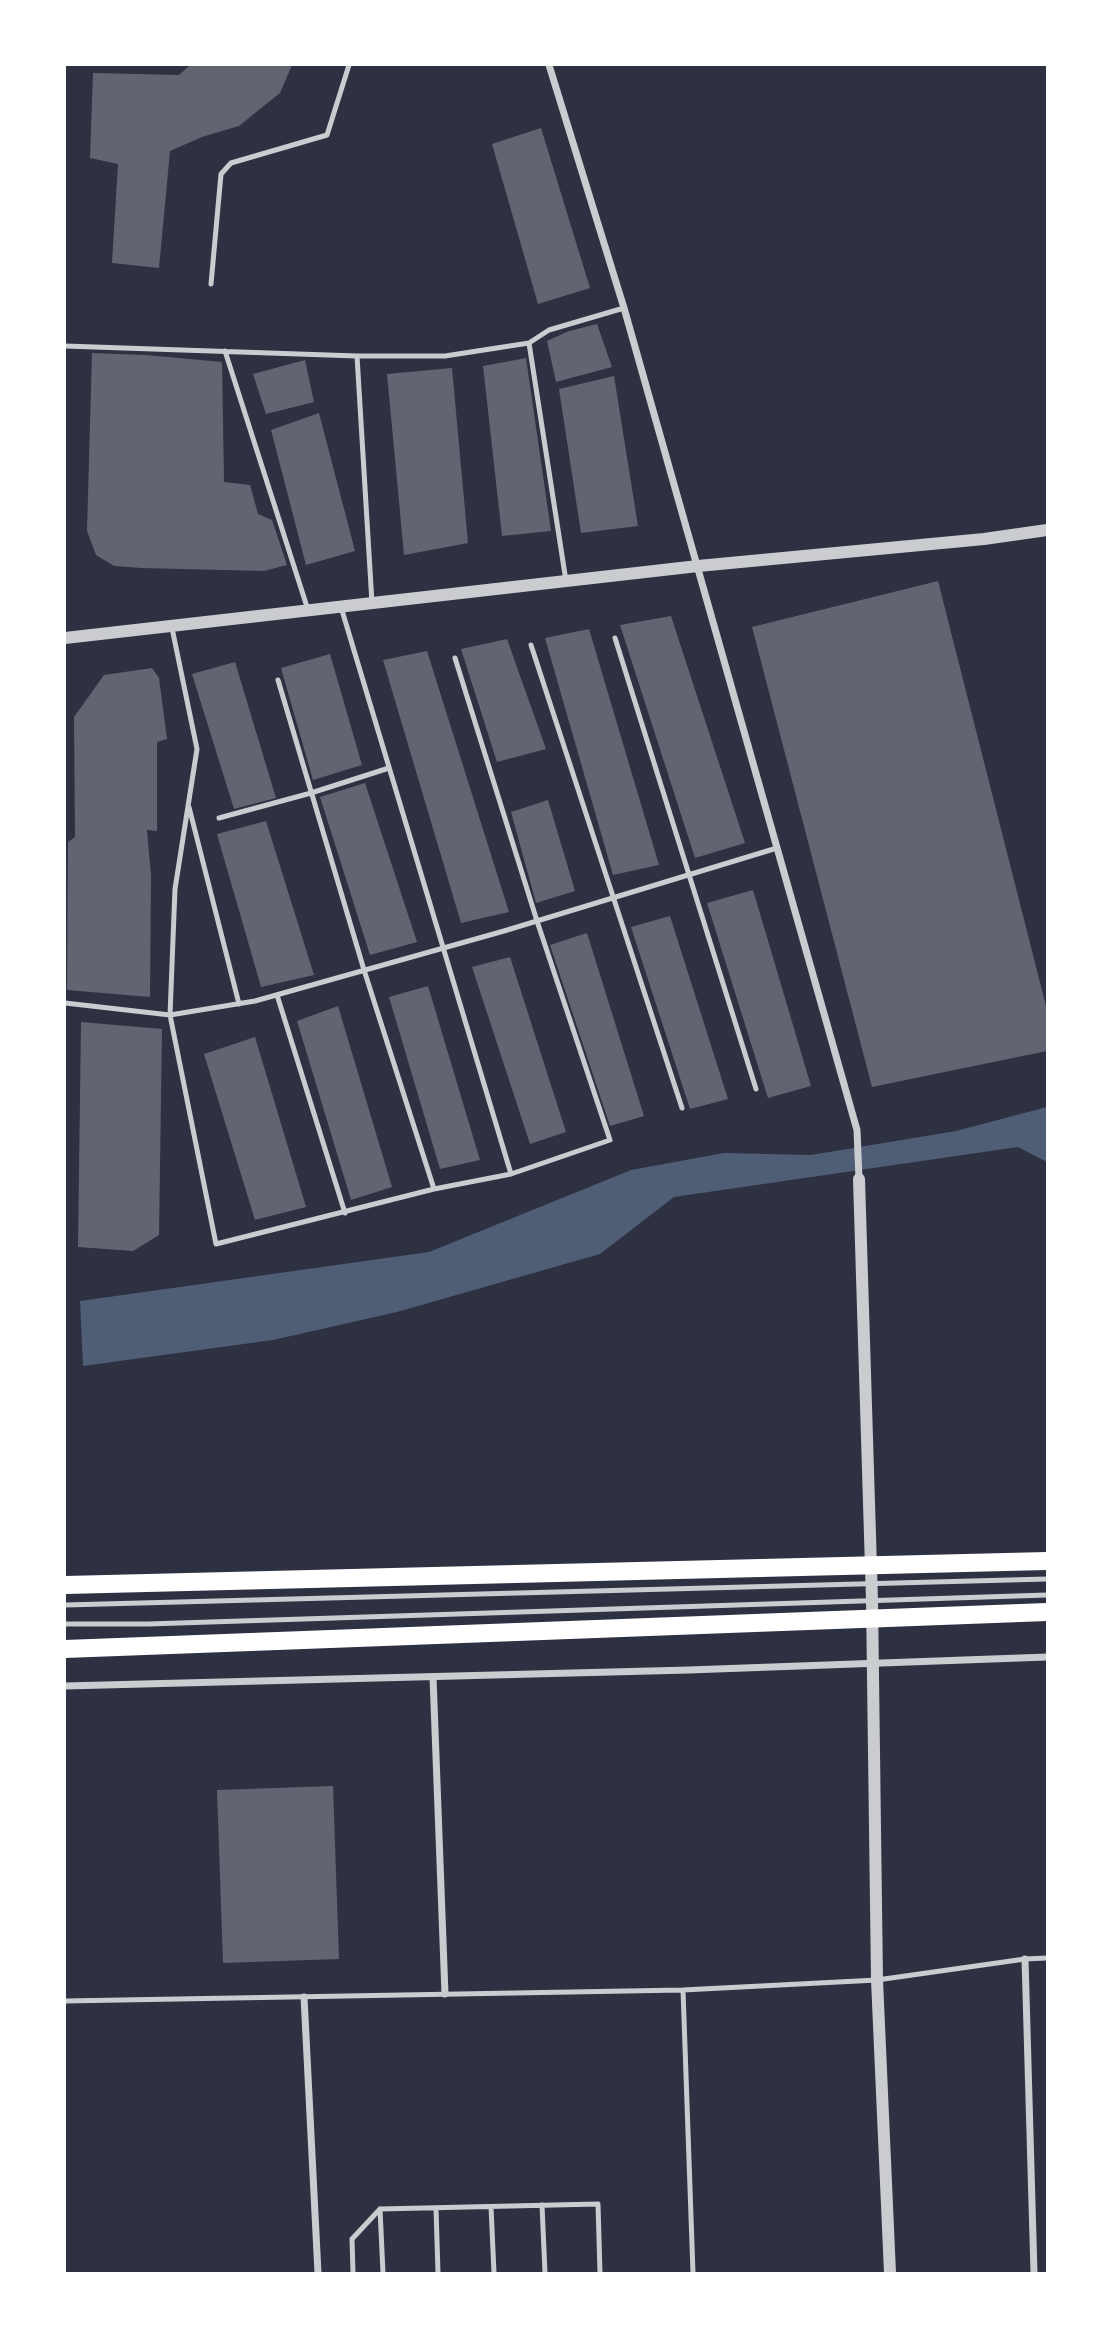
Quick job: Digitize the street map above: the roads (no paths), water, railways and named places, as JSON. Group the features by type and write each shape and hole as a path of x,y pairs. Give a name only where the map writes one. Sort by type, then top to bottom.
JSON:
{"main road":[{"path":"65,1585 870,1574 1047,1561"},
{"path":"65,1649 872,1609 1047,1612"}],"street":[{"path":"549,65 624,308 857,1130 872,1609 877,1980 890,2273"},
{"path":"65,638 698,566 984,539 1047,530"},
{"path":"65,1686 1047,1657"},
{"path":"433,1677 445,1994"},
{"path":"1025,1959 1034,2273"},
{"path":"304,1997 318,2273"}],"lane":[{"path":"211,284 221,174 231,163 327,135 349,65"},
{"path":"65,345 357,356 446,356 528,343 549,330 624,308"},
{"path":"528,343 566,581"},
{"path":"225,351 308,610"},
{"path":"357,356 372,603"},
{"path":"341,607 511,1174"},
{"path":"172,625 197,749 175,889 170,1015 216,1244 434,1189 511,1174 610,1140 537,921 455,659"},
{"path":"615,638 756,1089"},
{"path":"531,645 682,1108"},
{"path":"278,681 434,1189"},
{"path":"219,818 389,768"},
{"path":"188,804 239,1004"},
{"path":"65,1003 170,1015 239,1004 537,921 778,848"},
{"path":"277,995 345,1213"},
{"path":"65,1605 870,1574 1047,1579"},
{"path":"65,1624 872,1609 1047,1595"},
{"path":"65,2001 683,1990 877,1980 1047,1958"},
{"path":"683,1990 693,2273"},
{"path":"353,2273 352,2239 380,2209 598,2204 600,2273"},
{"path":"542,2206 545,2273"},
{"path":"491,2207 494,2273"},
{"path":"436,2208 438,2273"},
{"path":"380,2209 383,2273"}],"water":[{"path":"1047,1107 1047,1162 1018,1147 674,1197 600,1254 397,1312 273,1340 83,1366 80,1301 429,1252 631,1170 724,1153 811,1155 956,1131"}]}
